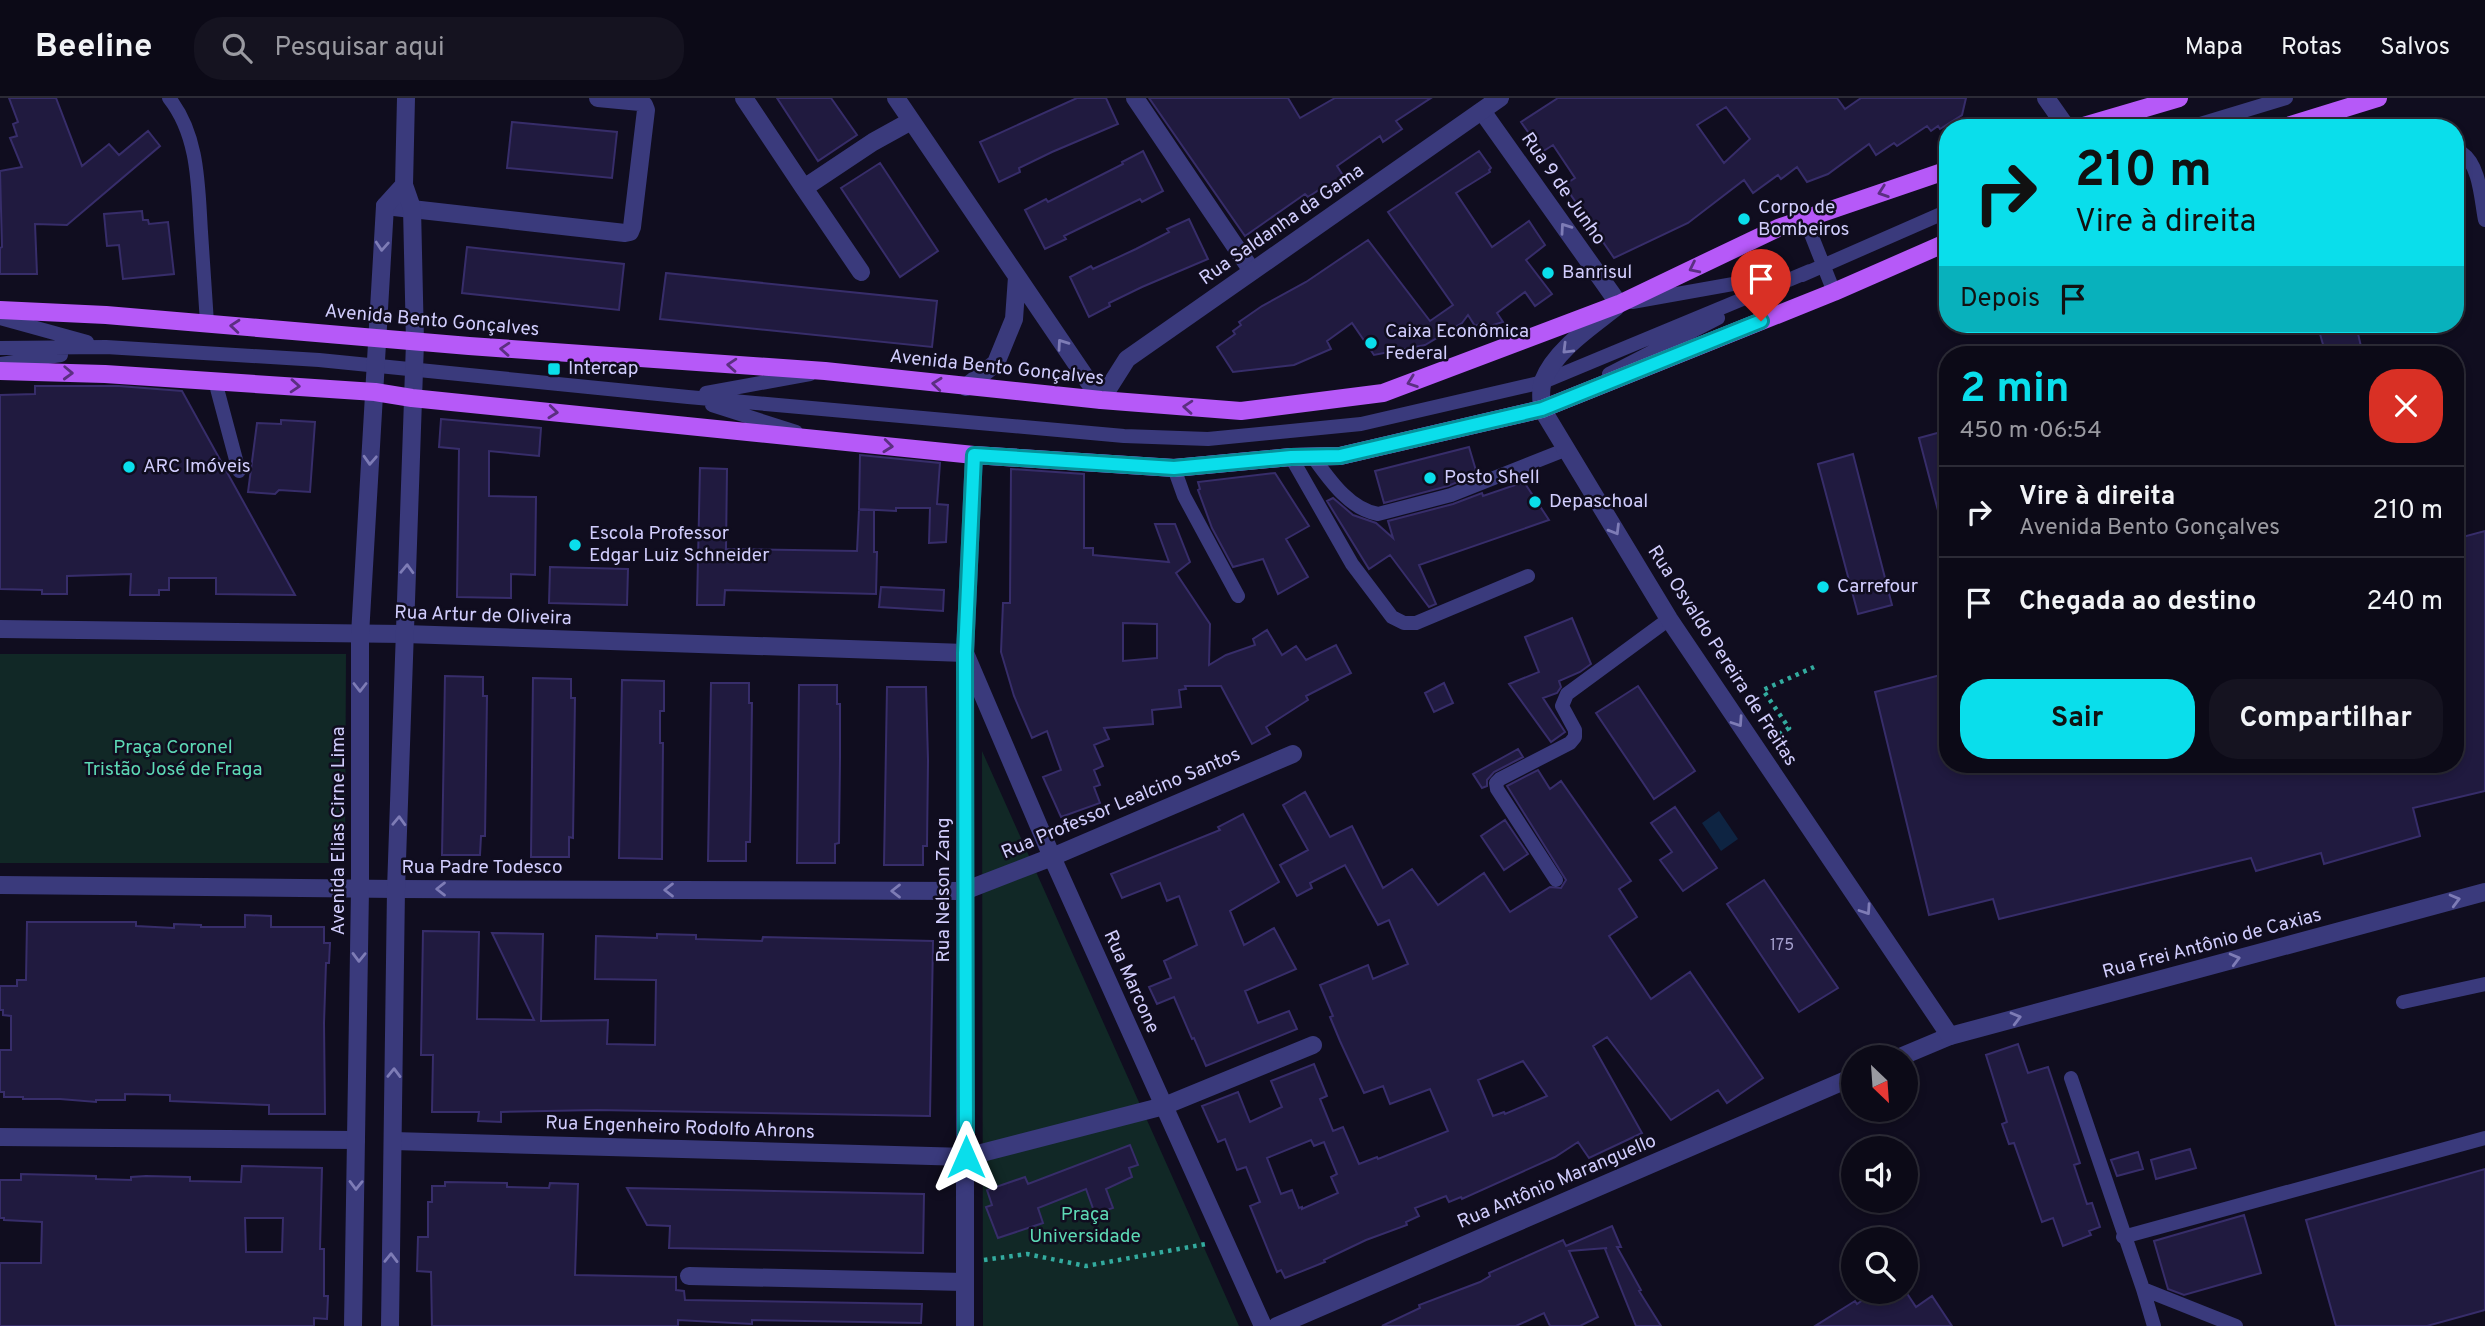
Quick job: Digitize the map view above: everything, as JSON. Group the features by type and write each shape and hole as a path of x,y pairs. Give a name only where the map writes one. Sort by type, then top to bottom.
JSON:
{"main road":[{"path":"2108,119 2179,98"},
{"path":"2310,119 2378,98"},
{"name":"Avenida Bento Gonçalves","path":"0,310 106,315 415,342 825,371 1101,400 1241,411 1383,393 1619,304 1778,228 1939,173"},
{"path":"0,371 105,374 374,392 974,455 1174,468 1291,457 1340,456 1542,409 1834,292 1939,246"}],"street":[{"path":"390,1326 396,889 415,342 412,208 404,185 406,98"},
{"path":"385,206 630,232 646,110 640,102 598,98"},
{"path":"744,98 861,272"},
{"path":"896,98 1101,400"},
{"path":"1135,98 1252,271"},
{"name":"Rua Saldanha da Gama","path":"1101,400 1127,359 1252,271 1477,104 1500,98"},
{"path":"2046,98 2061,119"},
{"name":"Rua 9 de Junho","path":"1477,104 1619,304"},
{"path":"804,188 873,142 912,121"},
{"path":"385,206 404,185"},
{"name":"Avenida Elias Cirne Lima","path":"353,1326 360,889 360,635 385,206"},
{"path":"966,387 996,363 1014,319 1017,277"},
{"path":"1542,409 1543,382 1554,362 1581,335 1619,304"},
{"name":"Rua Osvaldo Pereira de Freitas","path":"1542,409 1669,619 1950,1036"},
{"name":"Rua Nelson Zang","path":"965,1326 965,653 974,455"},
{"name":"Rua Artur de Oliveira","path":"0,629 405,634 965,653"},
{"name":"Rua Marcone","path":"965,653 1052,857 1263,1326"},
{"name":"Rua Professor Lealcino Santos","path":"964,891 1052,857 1293,754"},
{"name":"Rua Padre Todesco","path":"0,885 964,891"},
{"name":"Rua Frei Antônio de Caxias","path":"1950,1036 2485,892"},
{"path":"1918,1049 1950,1036"},
{"name":"Rua Engenheiro Rodolfo Ahrons","path":"393,1141 966,1157 1164,1106 1313,1045"},
{"name":"Rua Antônio Maranguello","path":"1277,1326 1841,1082"},
{"path":"0,1137 356,1140"},
{"path":"689,1276 965,1282"}],"lane":[{"path":"169,98 181,113 194,155 207,323"},
{"path":"2217,119 2286,98"},
{"path":"2464,154 2474,169 2485,220"},
{"path":"0,348 106,347 319,360 688,397 1124,436 1208,439 1361,424 1543,382 1939,215"},
{"path":"1805,219 1816,268 1834,292"},
{"path":"1619,304 1816,268"},
{"path":"1542,409 1816,268"},
{"path":"0,318 106,347"},
{"path":"0,365 106,347"},
{"path":"688,397 825,371"},
{"path":"215,381 239,471"},
{"path":"688,397 820,439"},
{"path":"1313,457 1334,486 1369,512 1378,514 1451,495 1567,449"},
{"path":"1291,457 1352,564 1392,617 1404,623 1416,623 1528,576"},
{"path":"1174,468 1184,496 1238,596"},
{"path":"1556,880 1497,789 1496,783 1570,743 1575,737 1575,730 1562,706 1567,694 1669,619"},
{"path":"2403,1002 2485,984"},
{"path":"2071,1078 2154,1326"},
{"path":"2123,1237 2485,1138"},
{"path":"2143,1289 2236,1326"}],"path":[{"path":"1756,750 1788,728 1763,690 1814,667"},
{"path":"965,1262 1027,1254 1086,1266 1224,1240"}],"green space":[{"name":"Praça Coronel Tristão José de Fraga","path":"0,654 346,654 345,863 0,863"},
{"name":"Praça Universidade","path":"982,751 1239,1326 983,1326"}],"water":[{"path":"1719,811 1738,839 1721,851 1702,823"}],"building":[{"path":"9,98 56,98 82,166 109,144 119,155 148,131 160,146 67,225 35,224 37,274 0,274 0,171 22,167 10,138 17,136 13,124 18,122"},
{"path":"777,98 831,98 857,135 818,161"},
{"path":"1077,98 1106,98 1118,124 1019,168 1020,172 999,182 980,142"},
{"path":"1149,98 1288,98 1300,118 1335,98 1431,98 1396,121 1402,129 1383,142 1380,136 1337,166 1346,180 1329,192 1325,186 1308,197 1305,194 1245,236"},
{"path":"1558,98 1837,98 1845,109 1861,98 1966,98 1962,115 1956,119 1939,119 1939,128 1931,131 1927,126 1897,146 1894,143 1876,155 1869,144 1828,174 1807,182 1797,167 1781,179 1778,175 1753,193 1744,180 1688,223 1614,258 1564,185 1575,178 1553,145 1542,152 1521,122","holes":["1726,107 1750,139 1724,163 1697,125"]},
{"path":"512,122 617,132 612,178 507,168"},
{"path":"1143,151 1163,191 1142,202 1140,199 1064,236 1066,239 1045,249 1025,210 1046,199 1048,202"},
{"path":"1479,151 1491,168 1490,172 1456,193 1492,247 1529,221 1545,245 1526,260 1552,294 1535,306 1525,292 1497,313 1503,322 1483,328 1482,323 1475,326 1468,315 1462,323 1425,345 1374,355 1352,323 1327,341 1331,349 1294,365 1233,372 1217,347 1235,334 1233,331 1241,325 1239,322 1306,282 1368,240 1430,321 1453,305 1388,212"},
{"path":"880,163 938,251 900,277 841,188"},
{"path":"142,211 143,220 148,220 149,224 168,222 174,274 123,279 119,245 107,246 104,214"},
{"path":"1189,219 1208,259 1109,303 1110,306 1089,317 1070,277 1136,249 1169,232 1167,229"},
{"path":"467,247 624,264 619,310 462,293"},
{"path":"666,273 937,301 932,347 660,319"},
{"path":"2358,333 2361,346 2323,346 2320,334"},
{"path":"35,386 119,386 182,391 295,595 216,594 216,578 169,578 169,590 159,590 159,595 130,595 131,574 67,576 67,594 42,594 42,590 0,589 0,395 35,394"},
{"path":"441,419 541,428 539,456 489,451 489,496 536,497 535,575 511,574 511,598 457,597 459,449 439,447"},
{"path":"281,420 315,422 310,492 248,492 257,423 281,424"},
{"path":"1939,432 1939,515 1919,438"},
{"path":"1469,447 1477,474 1448,486 1384,503 1375,471"},
{"path":"1853,454 1892,605 1858,614 1818,464"},
{"path":"860,455 940,463 937,504 948,505 946,542 929,543 930,508 896,508 896,511 859,509"},
{"path":"700,468 727,469 726,549 857,551 859,510 874,510 876,594 725,590 724,605 697,605"},
{"path":"1011,469 1084,474 1084,548 1093,548 1093,555 1169,562 1155,524 1175,524 1190,562 1176,573 1210,624 1209,665 1226,655 1255,645 1253,639 1267,630 1282,655 1296,646 1306,660 1336,645 1351,673 1306,696 1308,700 1266,727 1270,734 1252,744 1221,686 1185,686 1186,689 1179,690 1181,707 1152,710 1153,724 1104,728 1109,739 1094,745 1103,766 1094,770 1100,785 1094,787 1100,803 1061,817 1043,777 1061,770 1047,731 1032,738 1014,696 1001,652 1003,603 1010,603","holes":["1123,623 1157,624 1157,658 1123,661"]},
{"path":"1275,473 1309,526 1286,539 1308,577 1278,594 1263,559 1233,567 1212,528 1198,490 1198,482"},
{"path":"1524,482 1549,520 1419,565 1436,604 1429,607 1390,555 1369,569 1327,501 1333,498 1353,515 1376,523 1393,538 1388,521 1453,504 1482,493 1483,496"},
{"path":"2485,531 2485,791 2413,808 2420,836 2324,864 2321,853 2256,871 2251,858 1999,919 1993,899 1929,915 1875,692 1939,675 1939,773 2464,773 2464,537"},
{"path":"550,567 628,569 627,605 549,603"},
{"path":"881,587 944,590 943,611 879,607"},
{"path":"1572,618 1591,664 1559,681 1561,687 1557,693 1543,698 1565,732 1551,742 1509,684 1539,672 1525,637"},
{"path":"445,676 483,677 483,696 487,696 485,836 481,836 480,855 442,855"},
{"path":"533,678 571,679 571,698 575,698 573,838 569,837 569,857 531,857"},
{"path":"622,680 664,681 664,711 660,711 660,743 663,743 662,859 619,858"},
{"path":"711,683 749,683 749,703 752,703 751,788 750,842 746,842 746,861 708,861"},
{"path":"1444,683 1453,703 1434,712 1425,693"},
{"path":"799,685 837,685 837,704 840,704 840,758 839,843 835,844 835,863 797,863"},
{"path":"1638,686 1695,771 1654,799 1596,713"},
{"path":"887,687 926,687 927,846 923,846 923,865 884,865"},
{"path":"1518,749 1523,757 1494,772 1487,780 1487,786 1482,788 1473,774"},
{"path":"1538,770 1550,789 1561,781 1631,881 1619,889 1637,917 1609,936 1651,999 1690,972 1763,1078 1727,1103 1718,1090 1671,1120 1607,1037 1593,1046 1642,1133 1589,1158 1578,1142 1555,1157 1462,1199 1461,1197 1449,1202 1446,1196 1415,1208 1419,1216 1406,1222 1407,1225 1366,1240 1324,1260 1325,1262 1285,1278 1281,1270 1277,1272 1250,1206 1260,1202 1246,1167 1237,1170 1225,1139 1218,1142 1202,1106 1238,1092 1250,1122 1282,1107 1271,1081 1314,1064 1327,1096 1320,1099 1333,1131 1343,1127 1359,1164 1448,1131 1430,1089 1390,1104 1383,1086 1364,1093 1330,1017 1333,1016 1320,985 1368,965 1373,979 1408,964 1389,920 1378,925 1345,865 1310,883 1312,888 1297,896 1280,865 1308,850 1283,805 1305,792 1330,837 1352,826 1383,888 1412,869 1438,905 1484,873 1510,912 1550,887 1561,888 1566,880 1507,786","holes":["1523,1061 1547,1096 1505,1114 1504,1112 1493,1116 1478,1080","1311,1140 1314,1146 1324,1142 1337,1174 1331,1177 1338,1193 1302,1209 1299,1208 1292,1190 1281,1194 1267,1158"]},
{"path":"1675,807 1717,868 1683,891 1660,860 1672,852 1651,823"},
{"path":"1243,814 1279,882 1230,911 1244,945 1274,928 1296,969 1245,991 1258,1023 1289,1011 1297,1029 1206,1066 1174,997 1157,1004 1149,987 1171,978 1164,961 1197,945 1179,896 1167,901 1160,883 1122,898 1111,874 1220,830 1218,827"},
{"path":"1505,820 1528,854 1504,870 1481,836"},
{"path":"1764,880 1838,988 1799,1012 1727,904"},
{"path":"245,915 271,916 271,927 324,927 324,943 330,943 329,963 326,963 324,1023 325,1114 269,1114 269,1105 170,1101 170,1095 125,1094 125,1100 96,1102 23,1099 4,1097 4,1092 0,1092 0,1050 11,1050 11,1016 3,1015 3,1010 0,1010 0,986 17,986 17,980 26,980 27,922 136,922 136,926 174,928 174,924 245,927"},
{"path":"423,931 479,932 477,1019 534,1020 492,933 543,934 541,1021 608,1020 607,1044 655,1045 656,980 595,979 596,936 657,938 657,934 696,935 696,939 762,941 763,937 933,941 930,1116 597,1110 501,1112 501,1122 478,1121 479,1112 432,1112 433,1055 421,1055"},
{"path":"2018,1044 2028,1073 2048,1067 2080,1163 2074,1165 2087,1204 2092,1203 2100,1227 2089,1231 2091,1235 2063,1246 2053,1218 2042,1222 2014,1143 2009,1144 2002,1124 2007,1122 1986,1055"},
{"path":"1130,1145 1138,1165 1129,1168 1132,1177 1106,1189 1113,1208 1095,1214 1086,1189 1038,1208 1043,1223 998,1238 986,1207 992,1205 987,1190 1025,1177 1028,1184"},
{"path":"2190,1149 2196,1168 2156,1179 2151,1160"},
{"path":"2138,1152 2143,1169 2117,1176 2111,1160"},
{"path":"242,1166 322,1168 320,1249 324,1249 327,1319 314,1318 314,1326 0,1326 0,1263 41,1263 42,1222 0,1218 0,1180 21,1180 21,1174 131,1180 131,1177 146,1176 190,1177 190,1181 241,1182","holes":["245,1218 283,1218 282,1252 246,1252"]},
{"path":"2485,1169 2485,1310 2427,1326 2336,1326 2306,1220"},
{"path":"445,1182 507,1183 507,1187 549,1188 550,1183 578,1184 575,1275 676,1277 676,1290 684,1291 685,1300 922,1304 921,1323 752,1320 752,1324 678,1320 678,1326 432,1326 431,1272 417,1271 418,1237 428,1237 428,1202 432,1202 432,1186 445,1186"},
{"path":"627,1188 924,1194 923,1253 669,1248 670,1226 647,1225"},
{"path":"2244,1215 2261,1273 2184,1295 2168,1289 2154,1241"},
{"path":"1612,1226 1621,1247 1617,1247 1641,1290 1639,1291 1661,1326 1636,1326 1605,1249 1607,1248 1569,1251 1598,1317 1580,1326 1550,1326 1544,1313 1516,1326 1382,1326 1420,1308 1419,1305 1480,1282 1490,1276 1489,1273 1563,1240 1566,1246"},
{"path":"1932,1296 1952,1326 1815,1326 1850,1304 1914,1304 1916,1307"}],"place":[{"name":"Corpo de Bombeiros","path":"1744,219"},
{"name":"Banrisul","path":"1548,273"},
{"name":"Caixa Econômica Federal","path":"1371,343"},
{"name":"Intercap","path":"554,369"},
{"name":"ARC Imóveis","path":"129,467"},
{"name":"Posto Shell","path":"1430,478"},
{"name":"Depaschoal","path":"1535,502"},
{"name":"Escola Professor Edgar Luiz Schneider","path":"575,545"},
{"name":"Carrefour","path":"1823,587"}],"route":[{"path":"966,1157 965,653 974,455 1174,468 1291,457 1340,456 1542,409 1761,321"}]}
